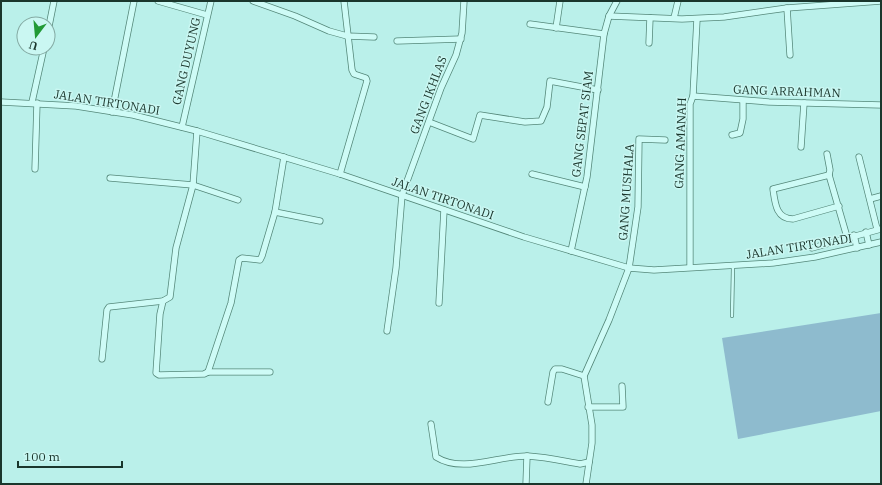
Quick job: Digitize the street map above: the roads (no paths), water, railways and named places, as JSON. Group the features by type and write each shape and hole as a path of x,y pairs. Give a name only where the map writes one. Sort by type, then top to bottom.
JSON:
{"street":[{"path":"51,16 54,1"},
{"path":"112,112 134,1"},
{"path":"158,1 208,15"},
{"name":"GANG DUYUNG","path":"182,127 211,1"},
{"path":"253,1 295,16 329,31 347,36 374,37"},
{"path":"340,174 367,81 366,78 354,74 352,70 344,1"},
{"name":"GANG IKHLAS","path":"387,331 396,268 402,195 460,39 465,15 464,1"},
{"path":"556,28 560,1"},
{"name":"GANG SEPAT SIAM","path":"571,251 584,187 598,90 604,34 609,16 617,1"},
{"path":"674,18 678,1"},
{"path":"609,16 697,19 733,17 787,8 881,1"},
{"path":"787,8 790,55"},
{"path":"649,43 650,18"},
{"name":"GANG AMANAH","path":"690,267 690,104 693,96 697,19"},
{"path":"530,24 604,34"},
{"path":"397,41 460,39"},
{"path":"35,169 34,102 43,56"},
{"path":"429,122 473,139 480,115 524,122 541,121 547,107 550,81 598,90"},
{"name":"GANG ARRAHMAN","path":"693,96 804,103 881,105"},
{"path":"732,135 740,133 743,119 743,100"},
{"name":"JALAN TIRTONADI","path":"1,102 34,102 112,112 133,115 182,127 340,174 524,237 629,268 654,270 690,267 734,267 773,263 857,248 881,242"},
{"path":"801,147 804,103"},
{"path":"102,359 107,310 109,307 164,301 170,297 176,248 193,185 197,131"},
{"name":"GANG MUSHALA","path":"629,268 638,207 639,139 665,140"},
{"path":"826,154 830,170 829,175 847,237"},
{"path":"208,372 231,304 239,260 242,258 260,260 261,258 275,212 284,157"},
{"path":"812,248 879,229 860,157"},
{"path":"532,174 584,187"},
{"path":"829,175 773,189 778,211 782,216 794,219 839,206"},
{"path":"110,178 193,185 238,200"},
{"path":"870,199 881,196"},
{"path":"439,303 444,210"},
{"path":"275,212 320,221"},
{"path":"866,232 869,245"},
{"path":"854,235 857,248"},
{"path":"586,484 592,425 584,376 609,320 629,268"},
{"path":"164,301 160,314 156,373 160,375 204,374 208,372 270,372"},
{"path":"548,402 553,372 555,369 562,369 584,376"},
{"path":"588,407 623,407 622,386"},
{"path":"431,424 436,457 443,461 465,464 527,456 580,464 589,462"},
{"path":"526,484 527,456"}],"lane":[{"path":"732,316 734,267"}]}
